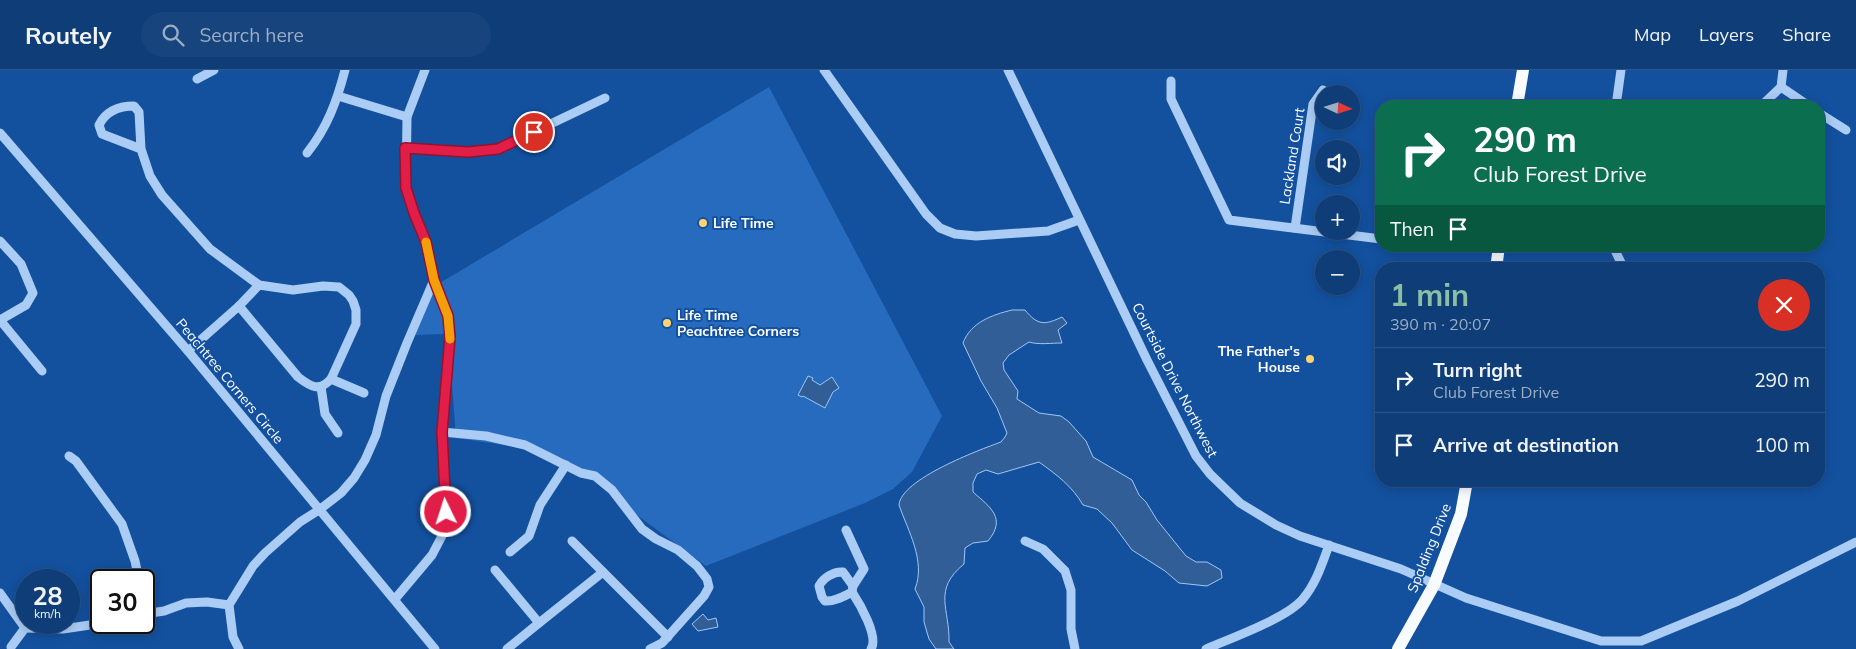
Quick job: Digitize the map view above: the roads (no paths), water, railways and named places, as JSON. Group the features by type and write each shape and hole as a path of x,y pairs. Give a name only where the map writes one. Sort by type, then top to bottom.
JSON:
{"main road":[{"path":"1518,100 1523,70"},
{"name":"Spalding Drive","path":"1398,649 1434,585 1461,514 1466,487"}],"street":[{"path":"197,79 214,70"},
{"path":"307,153 322,132 338,96 345,70"},
{"path":"395,599 432,555 443,534 446,512 442,432 450,337 448,316 434,280 426,242 406,188 405,148 407,117 424,70"},
{"path":"824,70 926,214 940,228 955,234 997,234 1048,231 1080,220"},
{"name":"Courtside Drive Northwest","path":"1008,70 1147,360 1196,456 1225,490 1276,526 1300,536 1401,569 1434,585 1480,603 1601,641 1641,641 1738,601 1856,542"},
{"path":"1617,100 1621,70"},
{"path":"1766,100 1780,87 1783,70"},
{"path":"1171,81 1171,99 1229,220 1375,238"},
{"path":"1780,87 1800,100"},
{"path":"338,96 407,117"},
{"path":"405,148 468,152 498,149 605,98"},
{"name":"Lackland Court","path":"1295,228 1313,104 1315,101"},
{"path":"141,149 102,134 99,125 103,117 120,106 134,106 139,112 141,149 150,176 162,195 210,249 259,285 293,290 323,286 339,287 349,295 356,310 356,324 331,378 321,387"},
{"path":"1825,117 1846,130"},
{"name":"Peachtree Corners Circle","path":"0,133 188,351 435,649"},
{"path":"0,241 21,264 32,293 26,305 0,320 42,371"},
{"path":"239,649 233,637 229,605 253,566 265,553 300,522 341,493 354,478 365,460 376,435 386,396 406,343 434,280"},
{"path":"188,351 239,306 259,285"},
{"path":"239,306 298,377 308,385 321,387"},
{"path":"331,378 364,393"},
{"path":"321,387 325,414 338,433"},
{"path":"442,432 486,436 525,445 581,473 595,476 612,490 642,529 656,539 678,550 697,566 707,579 709,586 704,596 662,643 650,649"},
{"path":"69,456 76,461 122,524 137,569"},
{"path":"510,552 529,536 540,505 566,464"},
{"path":"846,530 864,569 853,589 873,635 874,645 871,649"},
{"path":"572,541 668,637"},
{"path":"1025,541 1044,549 1065,571 1071,590 1071,629 1075,649"},
{"path":"1206,649 1281,615 1301,601 1317,578 1329,545"},
{"path":"496,570 539,623"},
{"path":"507,649 603,572"},
{"path":"0,593 15,613"},
{"path":"155,612 186,604 207,602 229,605"},
{"path":"12,647 22,634"}],"place":[{"name":"Life Time","path":"703,223"},
{"name":"Life Time Peachtree Corners","path":"667,323"},
{"name":"The Father's House","path":"1310,359"}]}
